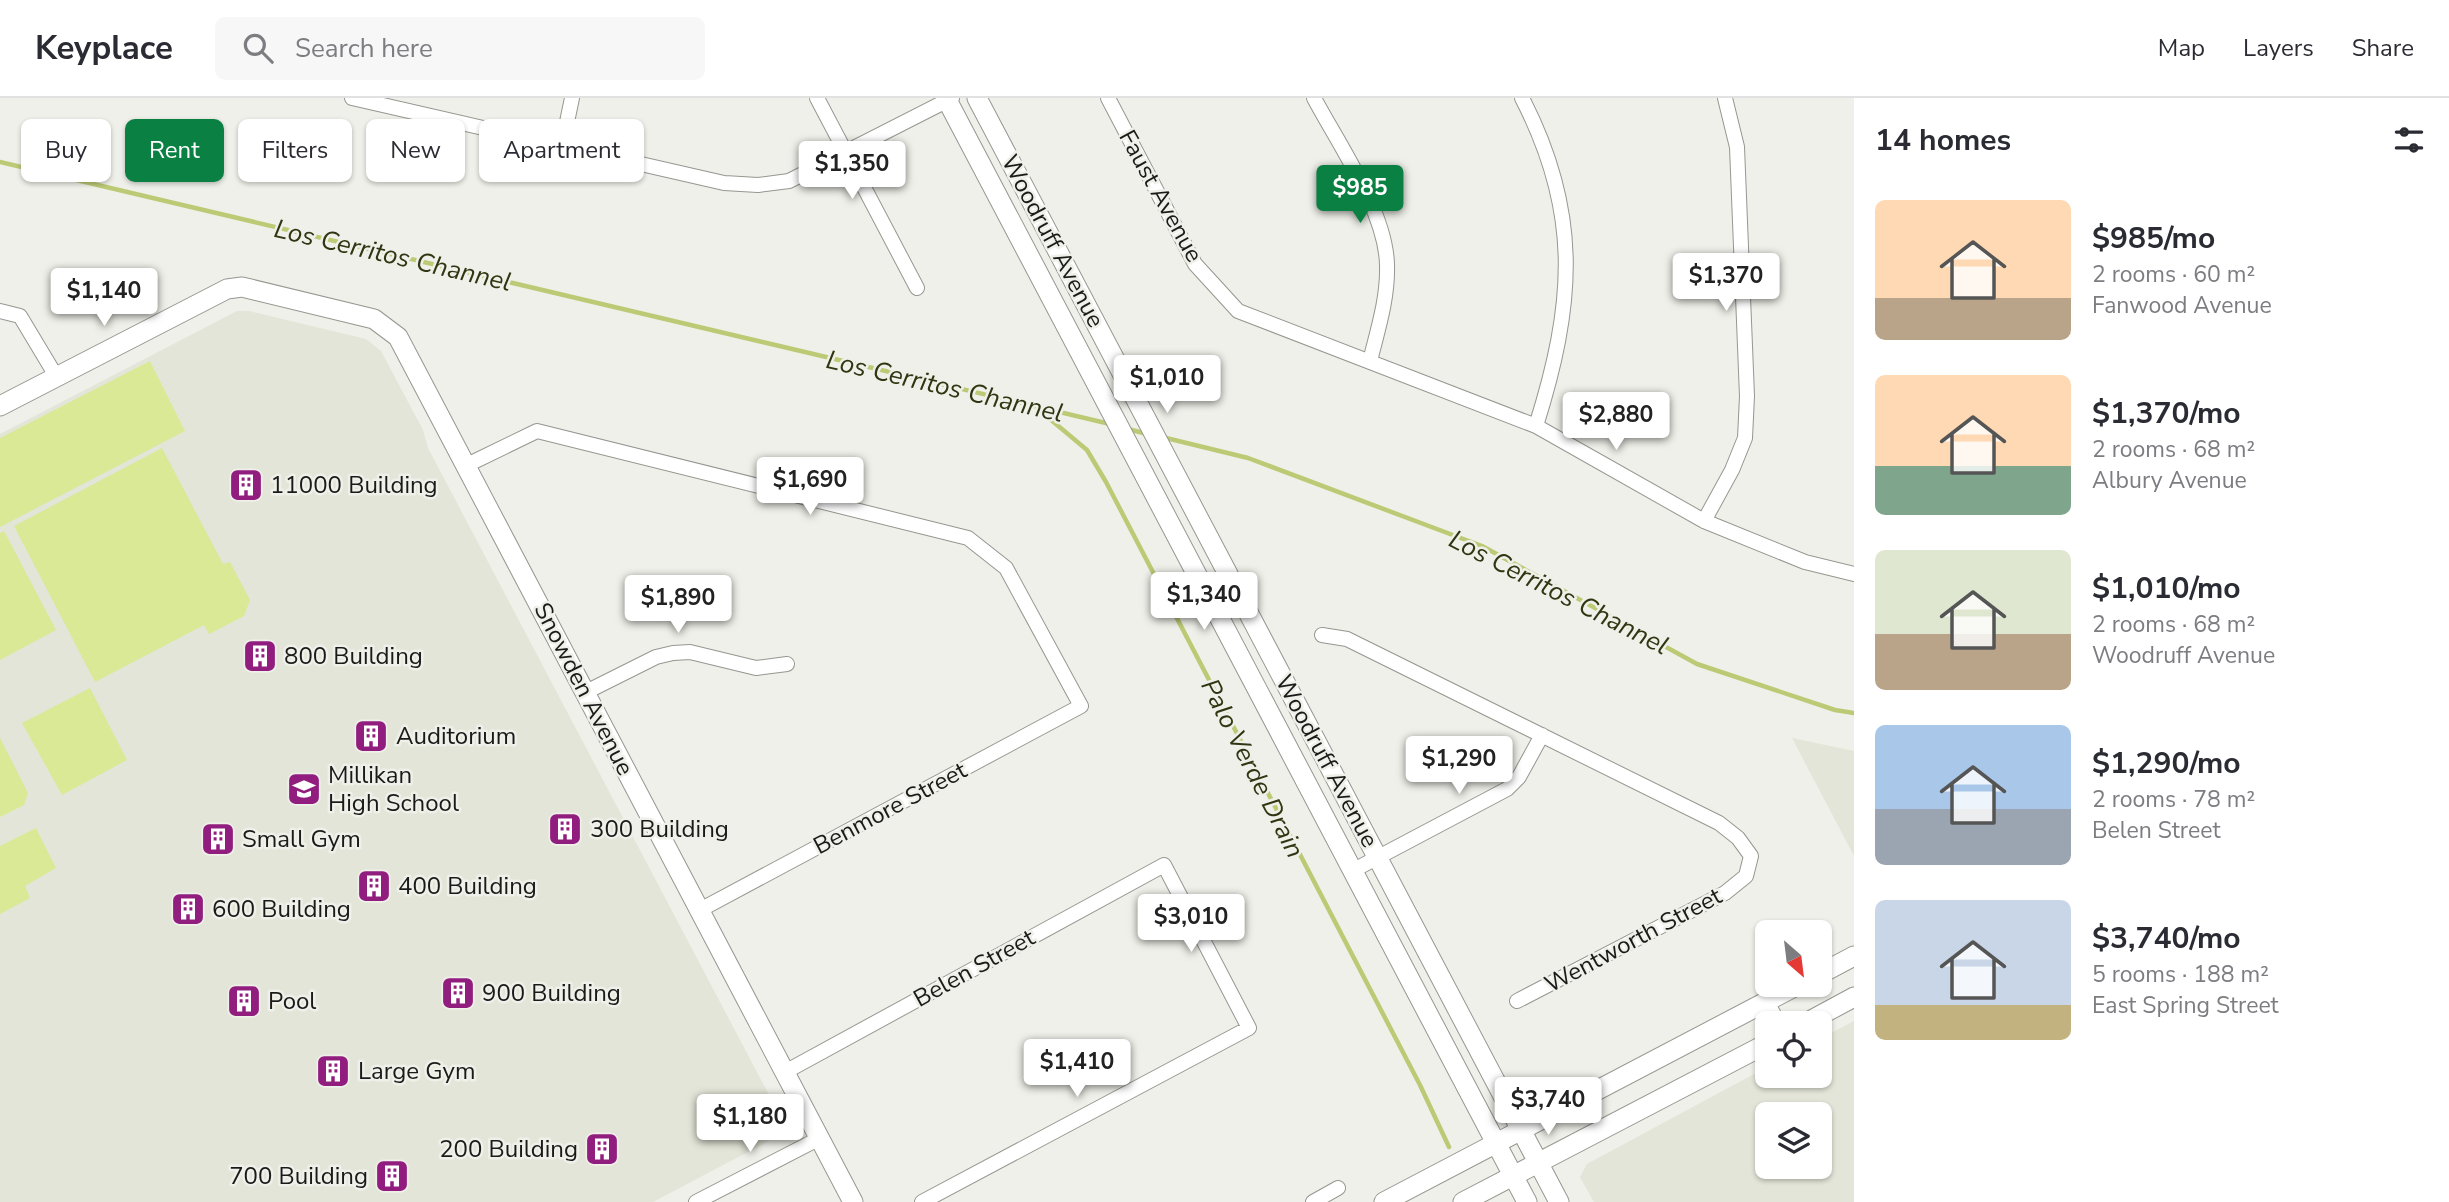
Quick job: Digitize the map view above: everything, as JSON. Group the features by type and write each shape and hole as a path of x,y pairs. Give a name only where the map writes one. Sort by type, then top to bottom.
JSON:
{"main road":[{"name":"Woodruff Avenue","path":"977,98 1559,1202"},
{"name":"Woodruff Avenue","path":"949,99 1527,1202"},
{"name":"Snowden Avenue","path":"56,376 227,289 242,287 374,319 398,337 853,1202"},
{"path":"0,406 56,376"},
{"path":"1832,968 1854,956"},
{"path":"1828,1011 1854,997"},
{"path":"1384,1202 1774,998"},
{"path":"1765,1003 1769,1011"},
{"path":"1463,1202 1755,1050"}],"street":[{"path":"352,98 479,127"},
{"path":"568,119 572,98"},
{"path":"817,98 917,288"},
{"name":"Faust Avenue","path":"1108,98 1195,264 1238,312 1536,426 1704,521 1805,562 1854,574"},
{"path":"1314,98 1374,213 1382,235 1388,264 1386,299 1370,361"},
{"path":"1522,98 1541,135 1563,217 1568,268 1565,309 1556,363 1536,426"},
{"path":"1704,521 1732,470 1745,438 1747,396 1737,147 1725,98"},
{"path":"644,165 724,183 758,185 789,181 949,99"},
{"path":"0,311 20,316 56,376"},
{"name":"Benmore Street","path":"467,465 537,431 968,538 1006,568 1081,706 698,911"},
{"path":"1322,635 1347,639 1542,735 1519,777 1507,789 1352,871"},
{"path":"586,692 656,657 673,653 690,652 756,668 787,664"},
{"name":"Wentworth Street","path":"1517,1001 1725,893 1746,876 1751,856 1738,838 1719,823 1542,735"},
{"name":"Belen Street","path":"785,1072 1164,865 1249,1028 922,1202"},
{"path":"696,1202 820,1138"},
{"path":"1313,1202 1338,1188"}],"shaded area":[{"name":"Millikan High School","path":"237,311 249,311 366,339 381,351 423,430 428,448 788,1131 653,1202 0,1202 0,434"},
{"path":"1792,738 1854,751 1854,856"},
{"path":"1854,1021 1854,1202 1594,1202 1580,1177 1587,1164 1755,1073 1755,1088 1832,1088 1832,1033"}],"green space":[{"path":"150,361 185,431 0,527 0,438"},
{"path":"162,448 223,564 230,562 250,600 244,616 209,634 204,625 95,682 14,526"},
{"path":"4,531 56,630 0,660 0,533"},
{"path":"90,688 127,760 62,795 22,723"},
{"path":"0,738 28,793 24,805 0,817"},
{"path":"36,828 56,868 25,886 30,898 0,914 0,846"}],"waterway":[{"name":"Los Cerritos Channel","path":"0,162 1110,424"},
{"name":"Palo Verde Drain","path":"1038,409 1087,450 1106,482 1420,1085 1449,1147"},
{"name":"Los Cerritos Channel","path":"1128,429 1147,434"},
{"name":"Los Cerritos Channel","path":"1162,437 1248,458 1482,546 1697,664 1835,710 1854,713"}],"place":[{"name":"11000 Building","path":"246,485"},
{"name":"800 Building","path":"260,656"},
{"name":"Auditorium","path":"371,736"},
{"name":"Millikan High School","path":"304,789"},
{"name":"300 Building","path":"565,829"},
{"name":"Small Gym","path":"218,839"},
{"name":"400 Building","path":"374,886"},
{"name":"600 Building","path":"188,909"},
{"name":"900 Building","path":"458,993"},
{"name":"Pool","path":"244,1001"},
{"name":"Large Gym","path":"333,1071"},
{"name":"200 Building","path":"602,1149"},
{"name":"700 Building","path":"392,1176"}]}
